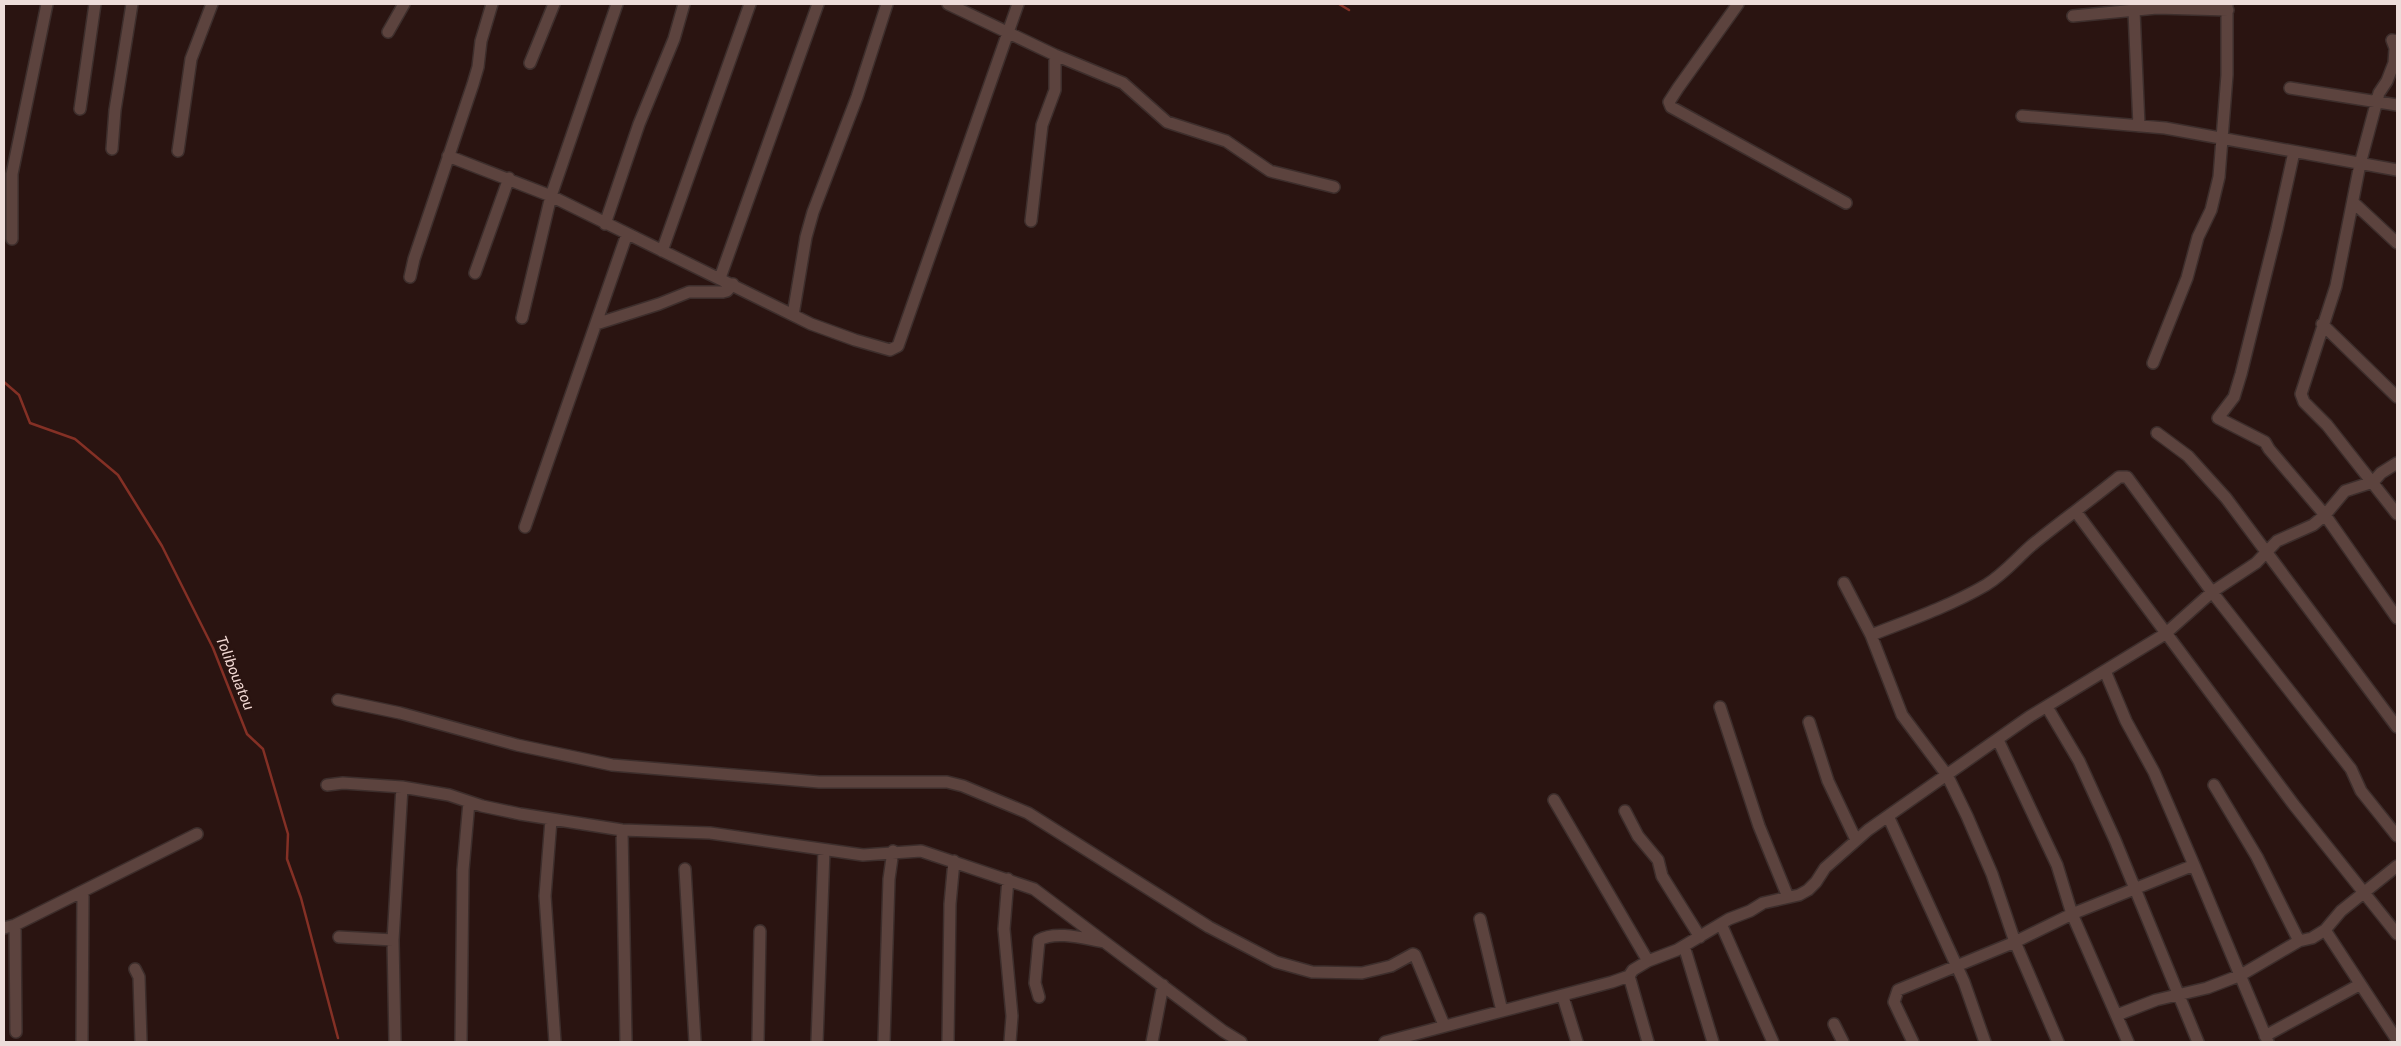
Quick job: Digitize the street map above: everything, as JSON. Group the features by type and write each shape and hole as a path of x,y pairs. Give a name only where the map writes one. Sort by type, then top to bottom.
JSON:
{"street":[{"path":"12,239 12,174 47,4"},
{"path":"80,109 95,4"},
{"path":"112,149 115,110 132,4"},
{"path":"178,150 191,59 212,4"},
{"path":"388,32 404,4"},
{"path":"410,277 478,67 480,41 492,4"},
{"path":"530,64 554,4"},
{"path":"522,318 551,196 617,4"},
{"path":"605,224 639,124 674,40 684,4"},
{"path":"662,251 750,4"},
{"path":"720,278 818,4"},
{"path":"793,315 806,237 813,212 857,98 888,4"},
{"path":"951,4 1055,55 1123,83 1167,122 1226,141 1270,171 1334,187"},
{"path":"448,156 509,178 551,196 793,315 855,340 890,350 898,346 1018,4"},
{"path":"1738,4 1678,88 1670,102 1671,107 1846,202"},
{"path":"2073,16 2139,8 2228,7 2227,76 2219,177 2211,210 2198,237 2187,278 2153,364"},
{"path":"2139,8 2139,126"},
{"path":"2397,41 2392,40 2395,48 2394,63 2387,81 2379,93 2360,164 2336,286 2301,388 2301,398 2327,425 2397,514"},
{"path":"1031,221 1042,125 1054,90 1055,55"},
{"path":"2290,88 2397,105"},
{"path":"2022,116 2139,126 2223,138 2397,170"},
{"path":"2294,152 2241,374 2234,397 2218,418 2265,442 2269,450 2326,515 2397,618"},
{"path":"475,273 509,178"},
{"path":"2353,202 2397,243"},
{"path":"525,527 627,234"},
{"path":"596,324 659,304 689,292 727,291 733,284"},
{"path":"2322,324 2397,396"},
{"path":"2156,433 2202,469 2397,727"},
{"path":"1385,1042 1444,1025 1563,997 1629,976 1633,970 1648,961 1684,946 1721,924 1763,903 1808,890 1826,868 1856,840 1888,816 2048,707 2165,634 2212,592 2244,572 2277,541 2313,525 2326,515 2337,497 2344,490 2373,482 2381,473 2397,463"},
{"path":"1871,635 1965,596 2003,574 2009,565 2119,477 2127,477 2212,592 2351,769 2361,791 2397,836"},
{"path":"2076,512 2294,805 2397,934"},
{"path":"1844,583 1871,635 1902,715 1947,775 1992,874 2015,942 2058,1042"},
{"path":"2106,671 2126,721 2154,772 2241,975 2266,1039 2359,985"},
{"path":"338,700 400,713 517,745 612,765 819,782 936,781 963,786 1028,813 1209,927 1276,962 1312,972 1362,973 1391,966 1413,954 1416,955 1444,1025"},
{"path":"1720,707 1759,826 1788,897"},
{"path":"2048,707 2079,761 2115,840 2198,1042"},
{"path":"1809,722 1828,781 1856,840"},
{"path":"1998,740 2057,865 2072,914 2128,1042"},
{"path":"327,785 343,783 402,788 448,795 469,802 552,820 622,830 710,833 863,855 893,851 921,851 1022,883 1042,894 1223,1031 1241,1042"},
{"path":"2214,785 2257,857 2299,941"},
{"path":"396,1042 393,940 402,788"},
{"path":"1554,800 1648,961"},
{"path":"461,1042 463,870 469,802"},
{"path":"1625,811 1638,836 1658,860 1662,876 1700,937"},
{"path":"1888,816 1957,966 1985,1042"},
{"path":"552,820 545,896 554,1042"},
{"path":"622,830 626,1042"},
{"path":"4,928 16,925 83,893 197,834"},
{"path":"817,1042 824,850"},
{"path":"884,1042 887,928 893,851"},
{"path":"948,1042 950,904 954,861"},
{"path":"1913,1042 1894,1002 1898,990 2015,942 2072,914 2194,865"},
{"path":"2117,1015 2156,1000 2179,996 2241,975 2299,941 2312,938 2325,930 2341,910 2397,866"},
{"path":"685,869 695,1042"},
{"path":"1008,879 1004,929 1012,1016 1010,1042"},
{"path":"82,1042 83,893"},
{"path":"1480,919 1502,1011"},
{"path":"1721,924 1773,1042"},
{"path":"16,925 16,1032"},
{"path":"2325,930 2359,985 2397,1040"},
{"path":"758,1042 760,931"},
{"path":"1039,997 1035,983 1039,940 1050,936 1106,942"},
{"path":"339,937 393,940"},
{"path":"1684,946 1713,1042"},
{"path":"136,968 139,977 141,1042"},
{"path":"1629,976 1648,1042"},
{"path":"1152,1042 1163,985"},
{"path":"1563,997 1577,1042"},
{"path":"1834,1024 1842,1042"}],"waterway":[{"path":"1339,4 1349,10"},
{"name":"Tolibouatou","path":"4,382 19,395 30,423 75,439 118,475 162,546 213,648 247,734 263,749 288,834 287,859 301,898 338,1038"}]}
